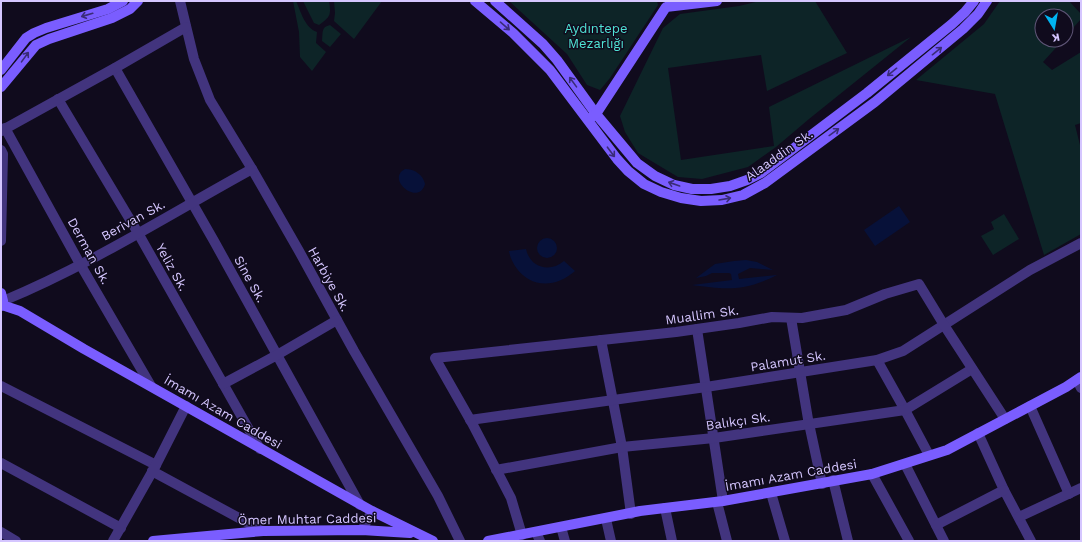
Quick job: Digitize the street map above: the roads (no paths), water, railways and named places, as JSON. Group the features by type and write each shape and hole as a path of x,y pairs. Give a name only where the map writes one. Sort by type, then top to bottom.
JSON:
{"street":[{"path":"1,70 26,38 34,33 108,9 124,1"},
{"path":"1,87 36,44 112,18 130,10 138,1"},
{"name":"Harbiye Sk.","path":"180,1 194,59 210,100 252,169 438,496 460,541"},
{"name":"Alaaddin Sk.","path":"475,1 538,57 592,117 637,163 655,176 674,185 692,189 711,189 730,186 761,173 867,93 952,24 974,1"},
{"name":"Alaaddin Sk.","path":"495,1 544,44 557,60 617,159 628,171 644,184 661,192 681,198 701,201 722,200 743,195 765,183 875,102 964,29 978,14 987,1"},
{"path":"592,117 666,7 717,1"},
{"path":"3,129 115,68 186,27"},
{"name":"Sine Sk.","path":"115,68 192,202 360,505"},
{"path":"867,93 875,102"},
{"name":"Yeliz Sk.","path":"58,99 138,233 260,449"},
{"path":"856,101 864,110"},
{"name":"Derman Sk.","path":"3,129 151,386"},
{"path":"1,150 1,242"},
{"name":"Berivan Sk.","path":"2,301 80,264 252,169"},
{"name":"Palamut Sk.","path":"470,420 613,401 877,360 902,351 1030,270 1081,243"},
{"name":"Muallim Sk.","path":"470,420 435,358 697,329 772,317 802,318 846,310 885,294 919,284 944,325"},
{"name":"İmamı Azam Caddesi","path":"2,301 360,505 432,541"},
{"path":"791,318 822,484"},
{"path":"223,384 337,320"},
{"path":"944,325 1004,420"},
{"path":"697,329 714,438 720,501 727,541"},
{"path":"601,340 622,447 631,514"},
{"path":"877,360 929,455"},
{"name":"Balıkçı Sk.","path":"496,470 622,447 714,438 905,410 972,369"},
{"name":"İmamı Azam Caddesi","path":"488,541 522,535 538,537 563,534 606,519 631,514 771,493 822,484 833,480 872,474 947,450 1030,406 1080,382"},
{"path":"1,386 154,468 263,531"},
{"path":"113,541 154,468 186,406"},
{"path":"1030,406 1069,494"},
{"path":"470,420 511,498 522,535"},
{"path":"978,433 1004,490 1031,541"},
{"path":"1,463 121,528"},
{"path":"905,464 944,541"},
{"path":"872,474 909,541"},
{"path":"833,480 848,541"},
{"path":"1019,517 1081,488"},
{"path":"936,525 1004,490"},
{"path":"771,493 785,541"},
{"path":"664,508 672,541"},
{"path":"362,530 372,511"},
{"path":"606,519 611,541"},
{"name":"Ömer Muhtar Caddesi","path":"153,541 263,531 362,530 414,533"},
{"path":"1,532 16,541"},
{"path":"554,541 563,534"}],"park label":[{"name":"Aydıntepe Mezarlığı","path":"596,36"}]}
